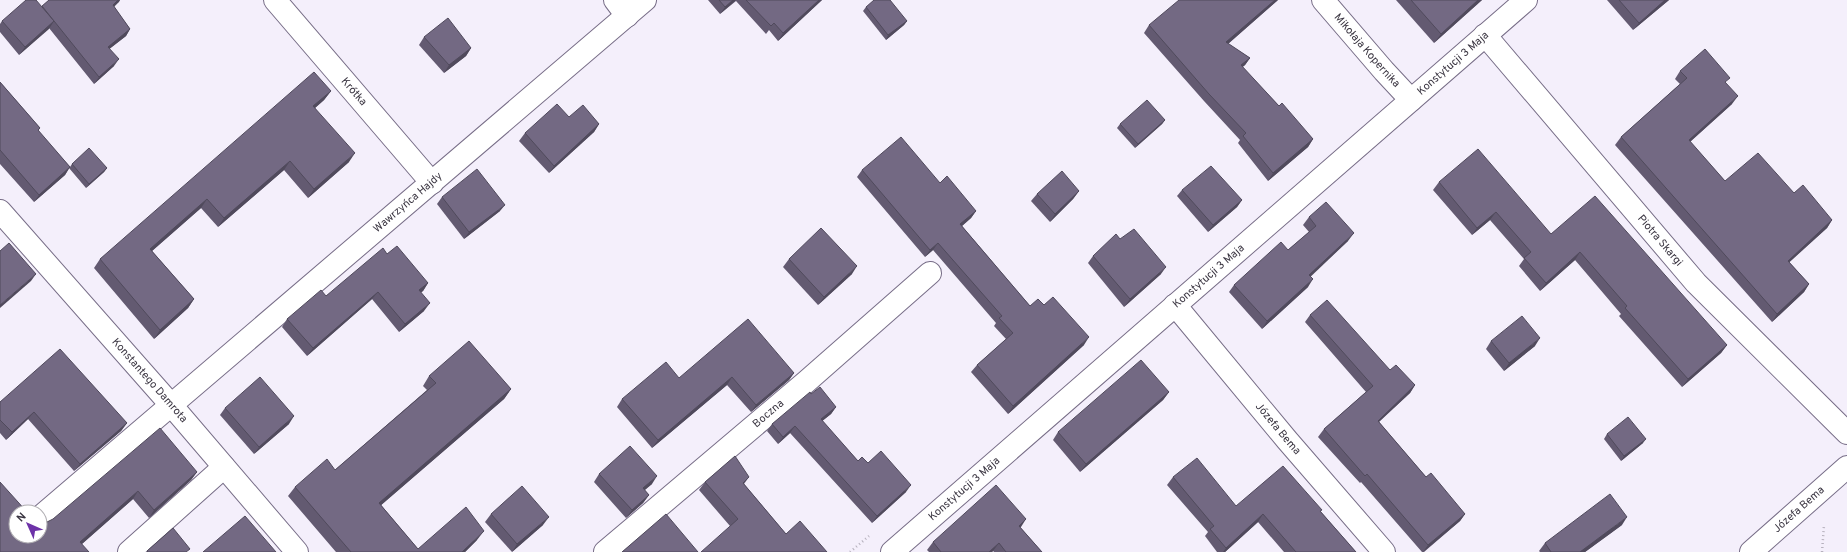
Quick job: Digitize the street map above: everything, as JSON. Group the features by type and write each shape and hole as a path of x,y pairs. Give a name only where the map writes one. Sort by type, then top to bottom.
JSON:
{"street":[{"name":"Krótka","path":"275,0 432,183"},
{"name":"Wawrzyńca Hajdy","path":"48,510 432,183 621,8 646,0"},
{"name":"Mikołaja Kopernika","path":"1323,0 1411,100"},
{"name":"Konstytucji 3 Maja","path":"892,552 1526,0"},
{"name":"Piotra Skargi","path":"1485,35 1696,283 1847,433"},
{"name":"Konstantego Damrota","path":"0,211 7,234 172,406 297,552"},
{"name":"Boczna","path":"605,552 806,382 930,273"},
{"name":"Józefa Bema","path":"1175,305 1287,440 1384,552"},
{"name":"Józefa Bema","path":"1751,552 1847,466"},
{"path":"129,552 224,468"}],"building":[{"path":"26,0 36,0 54,21 25,47 2,21"},
{"path":"49,0 118,0 113,5 130,29 108,47 119,59 99,77 42,6"},
{"path":"719,0 733,0 725,7"},
{"path":"746,0 819,0 783,33 774,23 771,26"},
{"path":"874,0 890,0 907,21 888,35 866,7"},
{"path":"1179,0 1275,0 1226,42 1250,58 1241,65 1279,106 1282,103 1313,139 1273,173 1243,136 1246,133 1209,94 1149,25"},
{"path":"1411,0 1478,0 1441,34"},
{"path":"1619,0 1665,0 1639,23"},
{"path":"448,18 471,48 449,65 424,37"},
{"path":"1705,49 1730,78 1725,82 1738,96 1689,140 1725,181 1758,153 1794,193 1803,185 1832,220 1788,261 1809,284 1777,314 1621,137 1687,78 1680,71"},
{"path":"314,72 331,91 313,106 355,153 314,189 290,161 224,218 207,199 150,249 194,299 160,330 100,259"},
{"path":"0,82 40,128 38,130 70,167 39,195 0,150"},
{"path":"1147,100 1165,120 1138,144 1120,124"},
{"path":"557,104 569,117 583,105 599,124 554,166 525,133"},
{"path":"901,137 940,183 947,176 976,211 960,224 1030,306 1038,299 1044,305 1053,297 1089,337 1013,406 977,365 1013,333 999,318 1002,316 938,243 930,250 862,170"},
{"path":"89,148 107,168 89,184 72,164"},
{"path":"1478,149 1551,234 1595,196 1727,345 1688,379 1625,308 1627,306 1580,252 1546,283 1524,258 1531,252 1496,212 1477,228 1439,182"},
{"path":"1211,166 1242,200 1213,225 1182,190"},
{"path":"477,169 505,205 469,232 442,197"},
{"path":"1062,171 1079,191 1055,214 1037,194"},
{"path":"1326,202 1354,233 1309,275 1313,279 1267,321 1234,285 1281,242 1288,250 1316,226 1309,217"},
{"path":"821,228 857,266 824,297 789,259"},
{"path":"1134,229 1166,267 1130,299 1093,256 1116,234 1120,239"},
{"path":"9,243 36,274 0,305 0,251"},
{"path":"397,246 428,283 419,290 430,303 405,324 378,292 313,348 287,319 321,290 326,296 383,248 387,254"},
{"path":"1327,300 1390,370 1396,365 1415,385 1378,421 1426,477 1431,473 1465,514 1428,545 1367,474 1365,476 1324,429 1373,386 1310,315"},
{"path":"1522,316 1540,338 1509,363 1491,341"},
{"path":"748,319 794,373 756,405 732,377 658,440 622,399 666,362 679,378"},
{"path":"469,341 511,389 379,503 418,549 466,507 484,531 462,552 351,552 295,487 327,459 335,470 436,383 429,376"},
{"path":"60,349 127,423 80,464 34,412 12,432 0,420 0,402"},
{"path":"1141,360 1169,392 1086,464 1058,432"},
{"path":"260,377 294,416 259,447 225,408"},
{"path":"820,387 836,407 821,419 858,461 862,457 868,463 881,451 911,485 877,516 795,426 783,437 772,424 810,392 811,394"},
{"path":"1628,417 1646,439 1624,456 1607,434"},
{"path":"160,428 197,472 154,510 138,491 80,542 89,552 0,552 0,482 20,504 8,504 8,544 48,544 48,522 53,519"},
{"path":"630,446 657,476 643,488 649,495 632,510 599,474"},
{"path":"735,456 749,477 743,483 786,534 800,521 827,552 701,552 738,519 705,482"},
{"path":"1197,458 1236,506 1283,466 1322,510 1320,511 1356,552 1296,552 1263,514 1226,548 1210,529 1214,526 1173,477"},
{"path":"996,485 1026,519 1019,526 1042,552 1006,552 999,543 989,552 941,552 933,542"},
{"path":"522,486 549,517 517,544 491,514"},
{"path":"1610,494 1627,517 1580,552 1551,552 1545,543"},
{"path":"666,514 698,552 622,552"},
{"path":"245,516 276,552 203,552"},
{"path":"173,528 190,549 186,552 147,551"}]}
